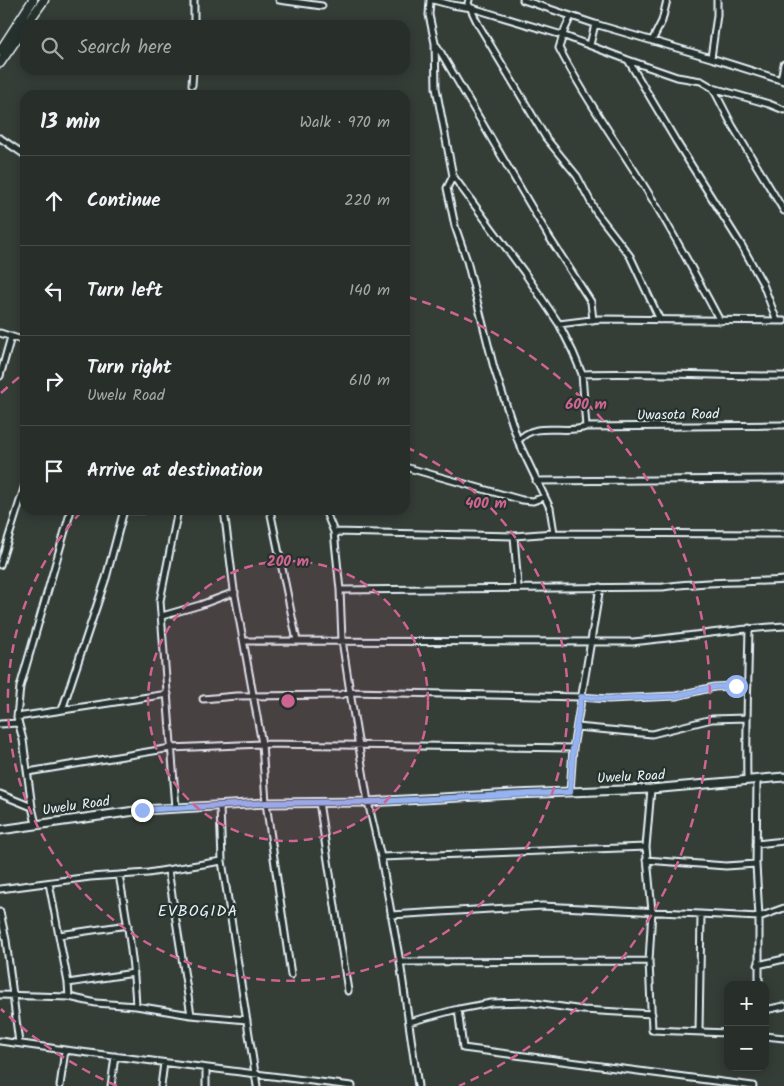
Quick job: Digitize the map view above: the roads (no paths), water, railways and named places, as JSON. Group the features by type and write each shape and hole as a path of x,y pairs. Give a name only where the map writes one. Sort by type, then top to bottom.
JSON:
{"main road":[{"path":"1,46 33,0"},
{"path":"30,20 44,0"},
{"path":"0,63 20,35"}],"street":[{"path":"194,0 194,20"},
{"path":"279,0 322,6"},
{"path":"586,427 582,374 559,324 524,272 453,176 436,88 435,43 429,15 432,0 472,8 562,35 677,77 701,81 713,88 784,110"},
{"path":"468,0 478,24 546,138 577,176 596,212 630,256 660,320"},
{"path":"524,0 542,3 595,24 782,80 784,64"},
{"path":"652,41 662,20 667,0"},
{"path":"711,58 717,15 717,0"},
{"path":"571,16 562,35 559,48 576,81 676,238 720,320"},
{"path":"590,44 595,24"},
{"path":"435,43 549,237 591,302 593,320"},
{"path":"628,60 742,246 763,284 777,321"},
{"path":"192,85 193,75"},
{"path":"713,88 732,125 784,211"},
{"path":"0,138 20,152"},
{"path":"453,176 448,188 455,226 467,261 494,368 518,441 550,508 554,533"},
{"path":"559,324 593,320 784,321"},
{"path":"0,333 20,340"},
{"path":"0,376 11,337"},
{"path":"582,374 640,372 784,376"},
{"name":"Uwasota Road","path":"518,441 523,435 534,430 549,428 578,430 586,427 784,425"},
{"path":"410,468 522,500 533,501 544,497"},
{"path":"536,481 784,479"},
{"path":"0,566 20,501"},
{"path":"36,824 17,720 20,687 70,515"},
{"path":"62,710 106,578 124,515"},
{"path":"176,808 160,601 177,515"},
{"path":"225,515 235,592 262,744 266,803 291,975"},
{"path":"271,515 297,641"},
{"path":"328,515 334,532 340,590 342,640 358,745 400,962 418,1086"},
{"path":"334,532 514,536 554,533 784,535"},
{"path":"514,536 518,587"},
{"path":"340,590 663,587 689,583 784,580"},
{"path":"570,792 573,748 600,587"},
{"path":"162,616 235,592"},
{"path":"244,641 633,642 749,628 784,626"},
{"path":"746,780 749,628"},
{"path":"203,699 254,695 340,695 350,692 608,699 667,696 714,687 748,685"},
{"path":"0,724 62,710 168,694"},
{"path":"577,727 652,734 712,719 746,718"},
{"path":"28,772 171,748 262,744 573,748"},
{"name":"Uwelu Road","path":"0,830 142,810 266,803 368,802 651,789 784,777"},
{"path":"758,780 756,864 759,917 759,981"},
{"path":"651,789 646,860 652,911 649,961 652,1030 724,1033"},
{"path":"0,794 32,808"},
{"path":"319,802 348,991"},
{"path":"220,807 222,861 257,1086"},
{"path":"756,844 784,842"},
{"path":"381,857 524,853 646,846"},
{"path":"646,860 697,864 756,864"},
{"path":"0,890 168,870 222,861"},
{"path":"168,870 191,1016"},
{"path":"119,875 128,925 136,1006"},
{"path":"49,883 69,997"},
{"path":"391,915 542,906 759,917 784,908"},
{"path":"0,912 3,940 14,995 19,1043"},
{"path":"699,1031 701,915"},
{"path":"59,935 128,925"},
{"path":"758,965 784,959"},
{"path":"400,962 649,961"},
{"path":"68,983 134,973"},
{"path":"0,995 69,997 96,1003 136,1006 191,1016 247,1020"},
{"path":"408,1022 458,1009 491,1003 528,1002 583,1010 652,1014"},
{"path":"769,1009 784,1006"},
{"path":"458,1009 463,1048 753,1086"},
{"path":"769,1036 784,1038"},
{"path":"0,1041 352,1086"},
{"path":"60,1086 65,1050"},
{"path":"111,1086 115,1056"},
{"path":"161,1086 164,1063"},
{"path":"206,1068 206,1086"}],"district":[{"name":"EVBOGIDA","path":"198,911"}]}
